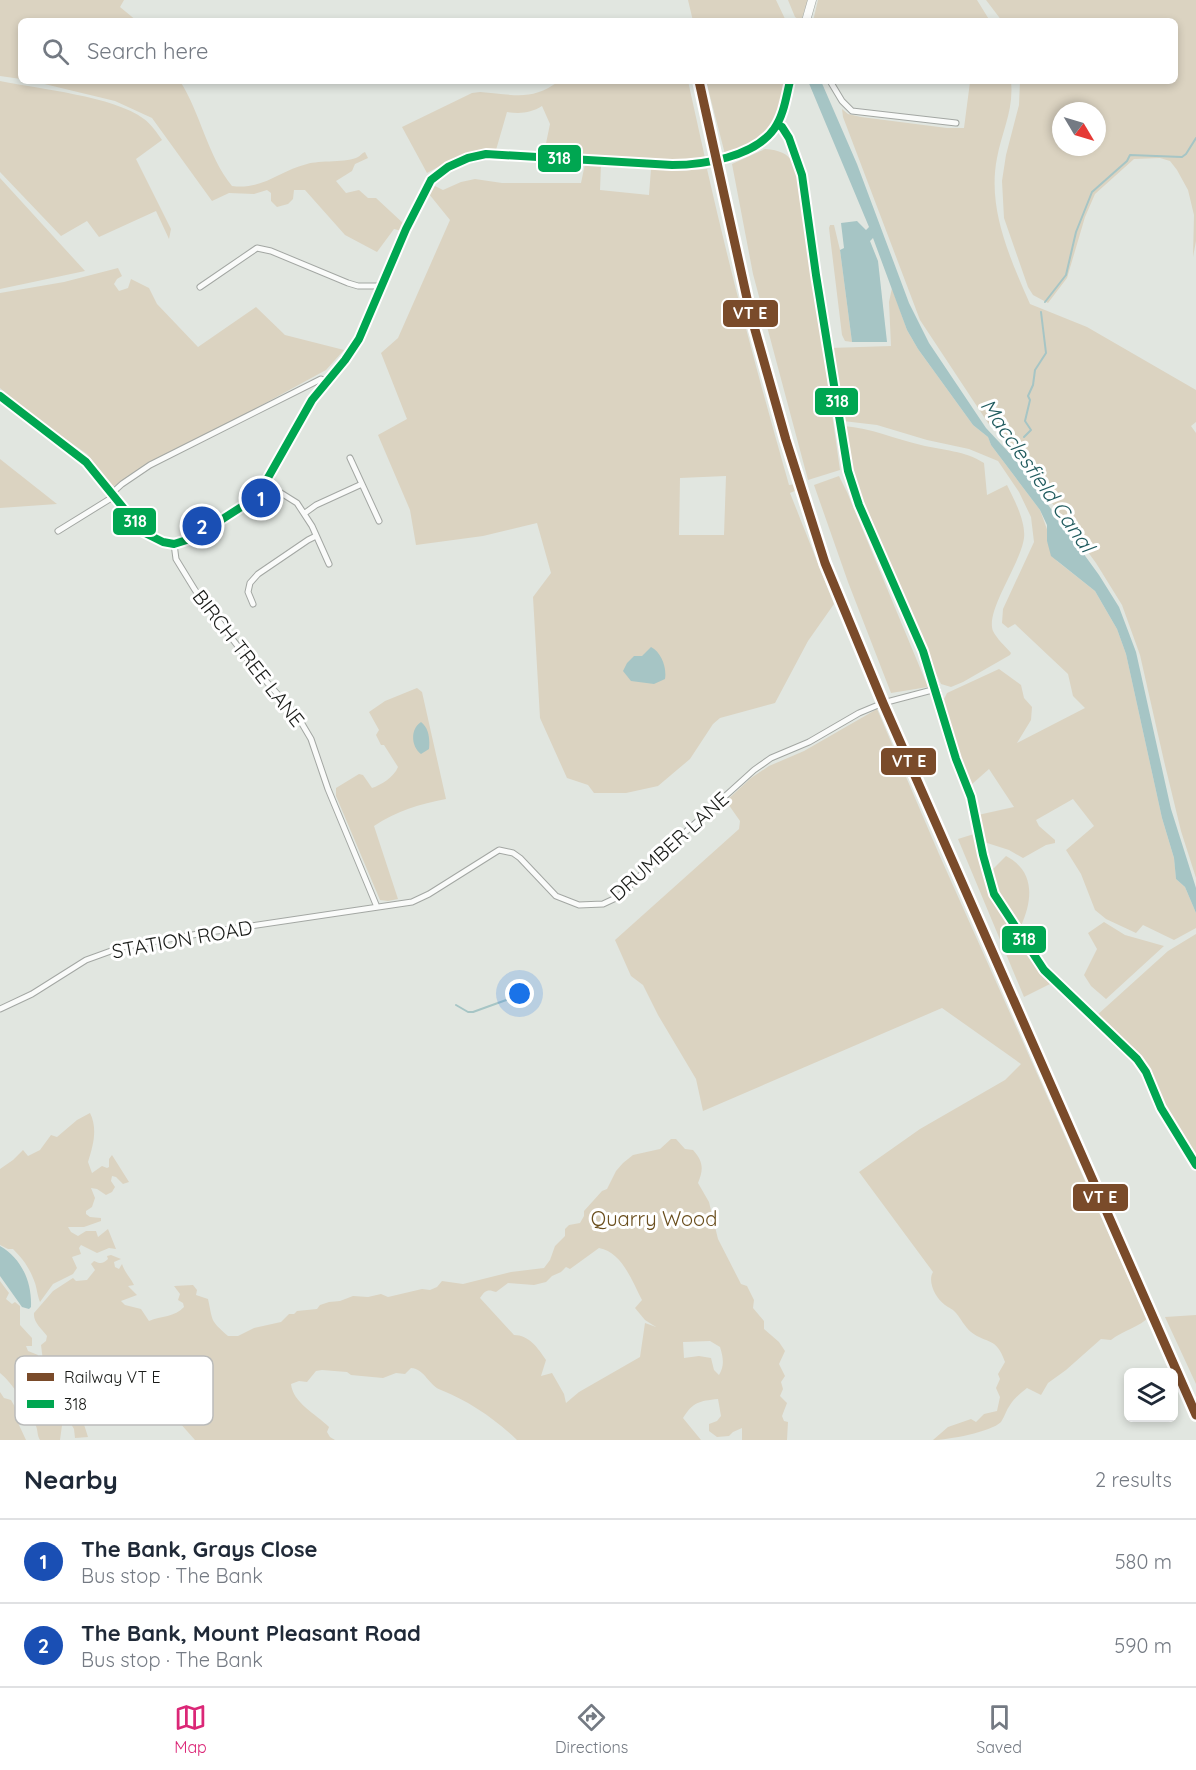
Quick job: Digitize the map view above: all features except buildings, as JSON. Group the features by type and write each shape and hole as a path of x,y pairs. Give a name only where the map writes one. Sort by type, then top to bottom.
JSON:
{"street":[{"path":"807,18 812,0"},
{"path":"0,396 86,462 143,532 163,542 174,544 193,538 240,509 257,495 312,400 359,339 380,286 426,187 435,176 458,162 486,154 607,163 699,164 757,145 772,132 782,114 789,84"},
{"path":"832,84 842,101 852,111 956,123"},
{"path":"777,123 789,138 802,175 848,471 859,505 936,689 956,759 971,797 989,880 1003,909 1044,970 1137,1059 1146,1072 1161,1107 1196,1165"},
{"path":"200,287 257,248 271,251 348,283 358,286 380,286"},
{"path":"58,531 112,495 122,484 150,465 321,379 326,381"},
{"path":"350,458 379,521"},
{"path":"265,483 291,498 305,513 329,564"},
{"path":"305,513 316,505 362,484"},
{"path":"253,604 248,592 253,579 316,536"},
{"name":"BIRCH TREE LANE","path":"174,544 176,559 195,590 256,670 298,717 311,739 348,841 376,907"},
{"name":"DRUMBER LANE","path":"376,907 399,906 420,898 499,850 513,853 520,858 556,897 579,905 603,904 618,897 680,837 754,770 771,758 809,742 859,713 883,703 936,689"},
{"name":"STATION ROAD","path":"0,1009 32,994 86,960 122,947 376,907"}],"green space":[{"path":"0,0 124,0 120,7 133,18 18,18 18,79 0,76"},
{"path":"688,0 776,0 785,18 692,18"},
{"path":"788,0 808,0 802,18 795,17"},
{"path":"818,0 977,0 988,18 814,18"},
{"path":"986,0 1196,0 1196,241 1193,257 1194,215 1188,190 1177,170 1170,161 1160,158 1134,159 1095,194 1085,217 1067,278 1048,303 1033,295 1028,287 1004,218 1002,181 1019,105 1020,84 1178,84 1178,18 1000,18"},
{"path":"0,81 54,90 114,104 147,121 162,140 136,159 171,229 169,239 156,211 99,237 87,221 61,236 0,172"},
{"path":"44,84 182,84 216,161 232,186 262,183 297,167 319,162 353,159 365,152 368,158 355,164 352,171 336,181 346,193 359,190 368,198 376,198 404,224 402,231 394,229 377,252 345,235 305,190 294,190 293,199 288,204 277,207 271,201 271,193 267,190 254,194 229,193 212,201 152,118 115,101"},
{"path":"555,84 689,84 705,158 688,161 647,162 544,153 550,124 542,106 525,112 507,112 496,150 460,157 427,173 402,127 472,93 521,95 549,88"},
{"path":"707,84 785,84 779,108 768,130 751,145 740,151 725,154"},
{"path":"970,84 1011,84 1011,101 997,158 995,196 1002,233 1030,304 1087,327 1196,390 1196,422 1191,426 1196,433 1196,878 1181,831 1140,655 1122,605 1096,563 1019,458 988,423 920,320 843,117 842,109 848,114 861,117 947,128 964,128"},
{"path":"765,149 775,150 788,156 794,166 800,189 840,470 808,480 753,274 732,164"},
{"path":"585,164 601,165 600,190 649,195 651,169 677,171 707,169 756,367 789,485 796,484 797,490 790,493 834,604 808,641 775,703 720,718 713,724 690,759 658,786 626,793 594,793 588,785 567,778 540,718 533,597 551,573 537,523 483,536 416,545 410,510 378,435 407,419 381,353 398,338 450,220 429,194 433,185 443,190 475,179 502,183 581,183","holes":["726,476 724,535 679,535 680,478"]},
{"path":"0,178 85,271 0,289"},
{"path":"830,225 834,225 840,250 852,342 845,341 842,335"},
{"path":"118,268 122,276 114,284 119,291 128,288 131,279 149,288 157,304 198,347 256,307 285,335 344,350 326,370 112,487 87,454 31,415 0,388 0,293 64,282"},
{"path":"892,288 907,330 918,349 973,425 988,437 991,445 1040,510 1048,532 1047,541 1057,561 1095,591 1117,629 1126,654 1162,818 1174,858 1176,879 1185,887 1196,913 1196,928 1174,940 1143,925 1136,933 1106,919 1095,910 1081,874 1066,850 1094,826 1073,799 1036,820 1039,826 1055,840 1055,843 1046,845 1023,858 1009,850 984,842 978,815 1014,807 989,769 971,785 956,752 944,699 947,693 999,669 1021,685 1024,698 1032,707 1031,720 1017,743 1085,708 1073,696 1068,674 1015,624 1008,628 1002,623 1003,609 1034,542 1031,517 1019,492 998,461 969,449 927,440 877,425 843,421 830,348 891,346 889,302"},
{"path":"844,426 962,453 977,459 984,463 987,495 1007,485 1021,518 1024,538 992,622 993,631 1011,653 1010,655 963,682 951,687 941,684 916,632 864,510 851,470"},
{"path":"0,459 57,504 0,508"},
{"path":"839,476 928,687 891,693 814,485"},
{"path":"417,688 422,692 446,799 408,809 374,826 398,899 380,900 336,796 336,788 359,774 363,775 372,788 394,774 398,767 384,745 381,745 376,735 379,730 369,712 385,701"},
{"path":"877,709 939,854 1139,1302 1150,1316 1111,1340 1101,1339 1048,1383 1041,1395 1027,1388 1014,1400 1001,1422 996,1426 969,1435 940,1440 933,1440 948,1427 971,1419 976,1422 984,1414 997,1411 1000,1397 996,1388 1000,1379 998,1374 1005,1362 995,1345 971,1332 955,1312 938,1299 931,1281 933,1272 859,1172 920,1129 1005,1080 1021,1064 942,1008 703,1111 696,1079 643,985 631,976 615,940 739,829 740,821 726,801 751,778 769,766 804,751"},
{"path":"974,834 985,882 1024,952 1050,984 1024,997 958,839"},
{"path":"1006,856 1022,869 1029,886 1028,906 1021,926 1016,922 992,881 990,872"},
{"path":"1104,922 1125,935 1164,946 1106,999 1091,986 1084,975 1097,949 1088,933"},
{"path":"1196,934 1196,1158 1161,1099 1153,1075 1143,1060 1096,1016 1168,951"},
{"path":"90,1113 94,1131 88,1162 92,1173 102,1166 109,1167 109,1159 112,1155 129,1182 123,1184 112,1176 111,1181 115,1187 106,1195 91,1188 95,1198 86,1214 90,1217 101,1218 101,1221 84,1227 68,1227 78,1236 86,1231 96,1231 98,1237 108,1229 116,1249 109,1248 97,1253 81,1245 79,1248 81,1254 72,1257 77,1268 73,1274 53,1284 40,1302 29,1269 13,1249 0,1245 0,1169 23,1150 28,1156 40,1150 51,1135 57,1137 77,1120"},
{"name":"Quarry Wood","path":"671,1139 676,1139 685,1149 693,1150 699,1158 702,1169 698,1183 709,1202 718,1239 741,1284 747,1286 754,1300 753,1308 764,1321 764,1329 779,1342 785,1351 779,1364 785,1376 781,1382 783,1389 780,1396 787,1403 782,1416 784,1421 788,1422 787,1440 742,1440 742,1428 729,1436 717,1437 709,1431 709,1424 717,1421 721,1416 718,1399 697,1403 683,1418 701,1440 517,1440 481,1411 437,1388 420,1371 411,1368 405,1374 396,1373 383,1378 322,1370 316,1371 307,1382 299,1381 291,1384 300,1403 329,1427 327,1432 335,1440 195,1440 182,1425 213,1425 213,1356 42,1356 41,1345 46,1341 47,1336 36,1322 34,1313 53,1291 73,1278 76,1281 87,1280 95,1270 91,1264 94,1261 105,1262 108,1259 107,1256 111,1255 121,1259 114,1262 115,1267 119,1269 122,1264 134,1285 128,1286 137,1295 121,1301 125,1305 141,1309 149,1321 172,1315 184,1307 183,1303 178,1300 180,1294 174,1286 193,1285 197,1290 196,1295 208,1299 215,1323 228,1336 238,1336 254,1328 281,1322 289,1314 297,1311 317,1309 320,1305 353,1296 368,1297 381,1294 388,1297 422,1289 430,1290 442,1281 463,1284 511,1272 544,1268 555,1246 565,1236 565,1229 569,1225 580,1223 584,1211 602,1191 607,1189 616,1171 633,1155 660,1149","holes":["599,1248 620,1261 642,1300 635,1308 645,1320 656,1327 645,1323 640,1357 579,1392 566,1403 564,1394 552,1373 541,1376 546,1360 536,1347 524,1337 514,1335 480,1298 485,1292 489,1290 496,1292 508,1283 534,1285 546,1282 566,1267 570,1269","710,1341 720,1347 723,1364 719,1375 714,1370 711,1358 699,1356 684,1358 683,1342"]},
{"path":"0,1281 9,1293 6,1299 20,1306 20,1325 32,1338 32,1346 26,1346 28,1351 38,1355 15,1356 15,1390 0,1373"},
{"path":"1196,1315 1196,1384 1165,1317"},
{"path":"0,1392 4,1398 11,1400 15,1407 15,1425 19,1425 26,1440 0,1440"},
{"path":"62,1425 60,1440 40,1440 36,1426"},
{"path":"72,1425 84,1425 88,1437 75,1438"}],"water":[{"path":"809,84 822,84 857,164 909,303 929,343 986,428 1014,458 1099,575 1119,607 1136,652 1171,809 1196,888 1196,913 1185,887 1176,879 1174,858 1162,818 1126,654 1117,629 1095,591 1051,556 1047,541 1047,525 1040,510 991,445 988,437 973,425 918,349 907,330 873,238 870,241 878,261 887,342 852,342 840,250 844,248 841,223 857,221 866,230 869,227"},
{"path":"651,647 658,652 662,660 665,679 654,684 631,681 623,671 627,663 634,656 642,656"},
{"path":"421,722 427,731 429,749 421,754 415,747 413,738 417,725"},
{"path":"0,1246 20,1264 24,1272 30,1289 31,1307 29,1309 22,1307 0,1276"}],"waterway":[{"path":"1045,302 1066,275 1076,232 1092,192 1127,161 1130,155 1182,157 1196,138"},
{"name":"Macclesfield Canal","path":"1024,437 1031,430 1025,421 1030,400 1028,396 1033,385 1035,370 1046,353 1041,312"},
{"path":"456,1005 468,1012 473,1012 520,995 533,993"}],"transit line":[{"path":"700,84 750,312 786,440 825,563 883,703 1196,1415"},
{"name":"318","path":"0,396 86,462 143,532 163,542 174,544 193,538 249,502 265,483 312,400 359,339 406,229 431,180 448,167 468,158 486,154 672,165 727,158 754,146 774,129 782,112 789,84"},
{"name":"318","path":"777,124 782,127 789,138 802,175 848,471 859,505 923,651 956,759 971,797 994,894 1044,970 1137,1059 1146,1072 1161,1108 1196,1165"}],"place":[{"name":"The Bank, Grays Close","path":"261,498"},
{"name":"The Bank, Mount Pleasant Road","path":"202,526"}]}
